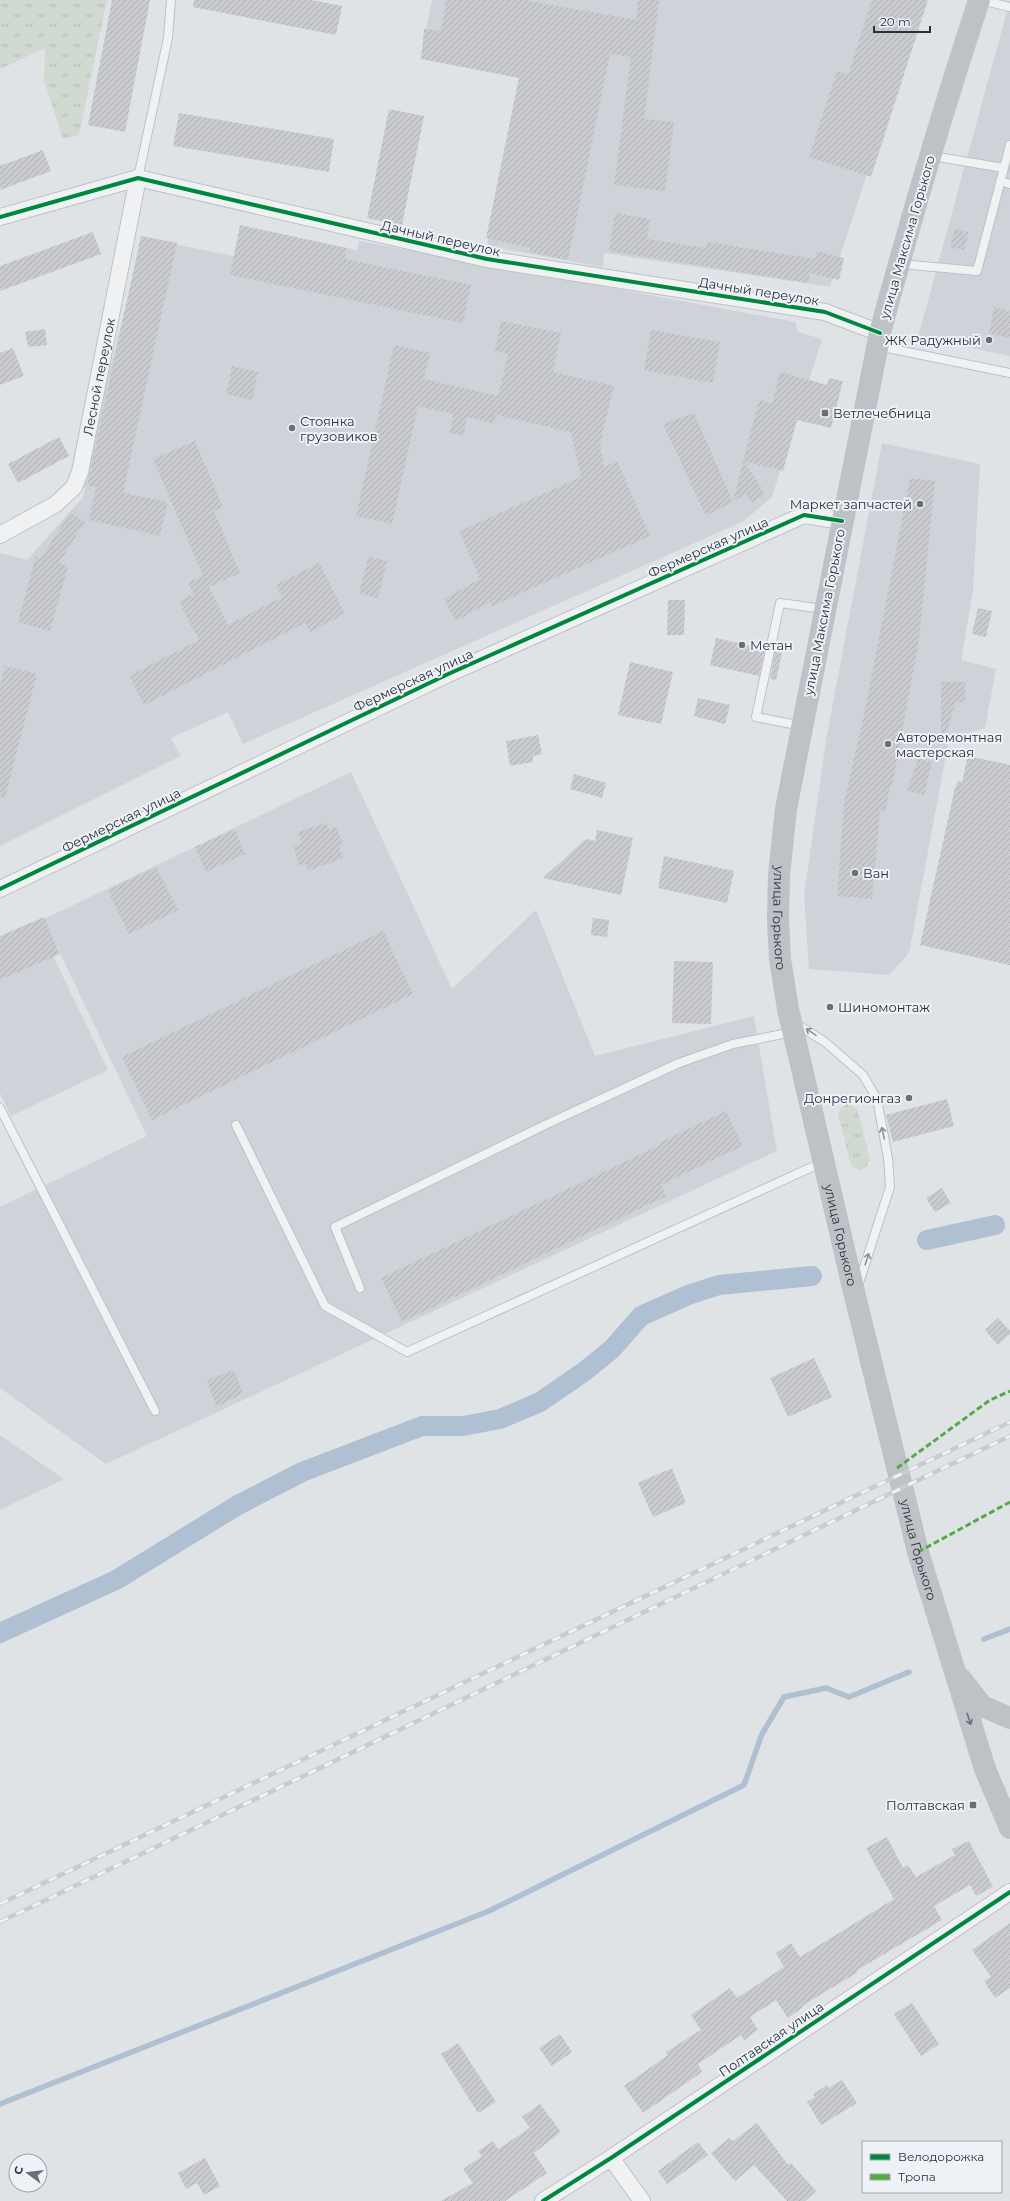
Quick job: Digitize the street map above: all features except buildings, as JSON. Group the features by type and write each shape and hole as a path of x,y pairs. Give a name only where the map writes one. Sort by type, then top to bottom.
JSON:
{"main road":[{"name":"улица Максима Горького","path":"786,808 824,609 879,340 898,264 930,156 980,0"},
{"name":"улица Горького","path":"786,808 779,875 778,920 780,959 793,1026 855,1296 918,1552 948,1656"},
{"path":"948,1656 966,1687 982,1706 1010,1718"},
{"path":"948,1656 985,1769 1007,1816"}],"street":[{"name":"Дачный переулок","path":"0,217 138,178 487,259 825,312 879,340"},
{"name":"Лесной переулок","path":"0,535 56,504 74,486 80,472 138,178"},
{"name":"Фермерская улица","path":"0,889 446,674 804,515 842,521"},
{"name":"Полтавская улица","path":"543,2201 612,2158 1010,1892"},
{"path":"612,2158 642,2201"}],"lane":[{"path":"138,178 168,38 171,0"},
{"path":"980,0 1010,7"},
{"path":"898,264 977,271 1010,145"},
{"path":"930,156 1004,168"},
{"path":"1000,181 1010,184"},
{"path":"879,340 1010,373"},
{"path":"802,726 756,717 780,603 824,609"},
{"path":"360,1288 335,1227 547,1124 679,1063 733,1044 793,1026 846,1058 863,1075 877,1098 888,1158 890,1187 855,1296"},
{"path":"0,1108 155,1411"},
{"path":"236,1125 325,1306 407,1352 824,1162"}],"shaded area":[{"path":"432,0 924,0 830,287 604,253 603,267 487,246 519,78 421,57"},
{"path":"1010,0 1010,356 918,337"},
{"path":"241,227 357,250 359,241 795,322 798,332 822,339 772,497 744,521 243,744 228,712 171,738 181,756 0,846 0,553 27,560 83,497 85,488 80,486 143,238 234,256"},
{"path":"882,443 980,464 973,591 961,660 996,669 985,728 949,739 909,953 889,975 809,969 804,895 826,740"},
{"path":"351,772 452,989 536,910 595,1056 754,1016 777,1151 106,1464 0,1388 0,1207 147,1136 44,919"},
{"path":"40,929 108,1070 11,1116 0,1093 0,949"},
{"path":"0,1435 64,1479 0,1510"}],"green space":[{"path":"0,0 107,0 79,135 63,139 44,81 45,48 0,69"},
{"path":"847,1104 853,1106 858,1111 870,1160 866,1167 860,1171 851,1166 838,1114 841,1108"}],"waterway":[{"path":"927,1240 995,1225"},
{"path":"0,1633 116,1580 238,1505 302,1472 422,1426 463,1426 500,1419 540,1402 585,1371 612,1349 641,1316 688,1295 719,1285 812,1276"},
{"path":"984,1639 1010,1629"},
{"path":"0,2104 489,1911 744,1785 762,1734 784,1697 826,1688 849,1697 909,1672"}],"railway":[{"path":"0,1904 1010,1422"},
{"path":"0,1922 1010,1436"}],"marked path":[{"path":"897,1468 990,1400 1010,1391"},
{"path":"918,1552 1010,1502"}],"cycle path":[{"path":"0,217 138,178 487,259 825,312 880,333"},
{"path":"0,889 446,675 804,515 842,521"},
{"path":"543,2201 611,2158 1010,1892"}],"place":[{"name":"ЖК Радужный","path":"989,340"},
{"name":"Ветлечебница","path":"825,413"},
{"name":"Стоянка грузовиков","path":"292,428"},
{"name":"Маркет запчастей","path":"920,504"},
{"name":"Метан","path":"742,645"},
{"name":"Авторемонтная мастерская","path":"888,744"},
{"name":"Ван","path":"855,873"},
{"name":"Шиномонтаж","path":"830,1007"},
{"name":"Донрегионгаз","path":"909,1098"},
{"name":"Полтавская","path":"973,1805"}]}
